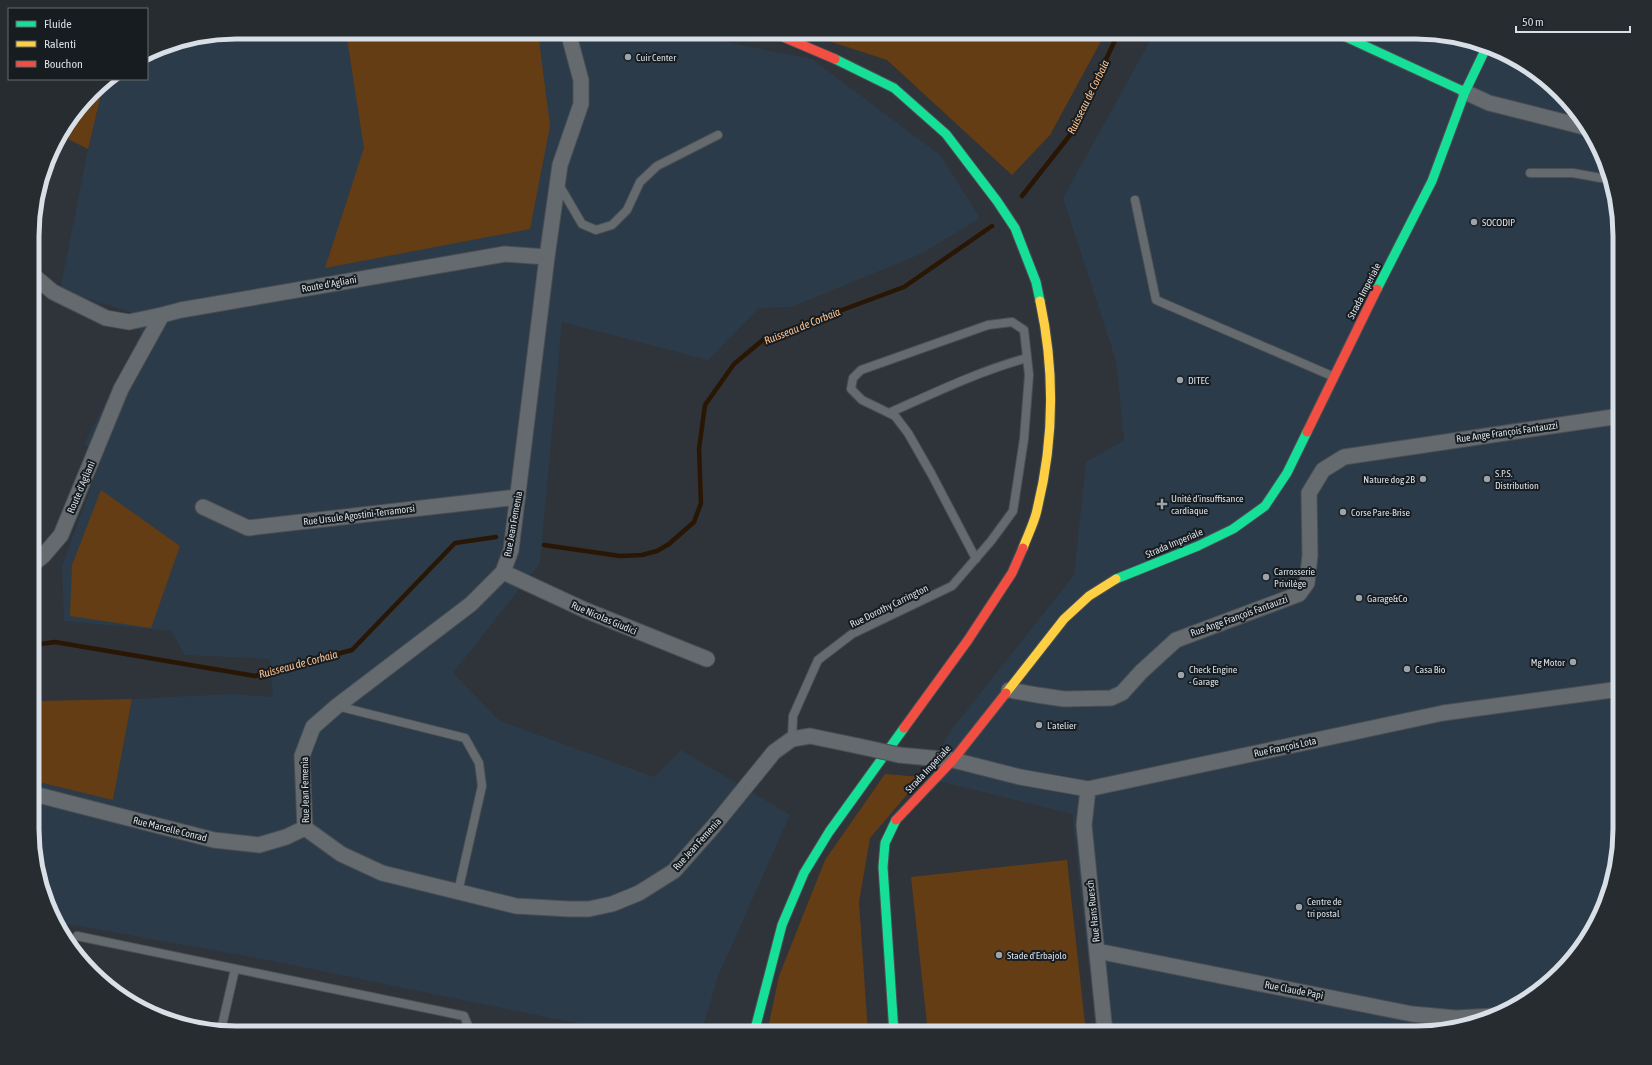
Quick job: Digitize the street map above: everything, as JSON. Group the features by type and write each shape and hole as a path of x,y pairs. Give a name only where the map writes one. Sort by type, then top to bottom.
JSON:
{"street":[{"path":"547,256 560,165 581,104 581,80 570,39"},
{"path":"756,1026 782,926 804,873 833,826 968,640 1012,573 1036,515 1048,453 1051,386 1047,333 1036,282 1017,235 997,201 946,134 894,88 836,59 788,39"},
{"path":"1350,39 1488,103 1579,126"},
{"name":"Strada Imperiale","path":"894,1026 883,867 885,843 896,820 953,760 1064,620 1089,596 1117,578 1198,546 1233,529 1265,506 1287,473 1333,376 1432,181 1465,92 1485,52"},
{"name":"Route d'Agliani","path":"39,559 61,535 121,389 162,315 505,254 547,256"},
{"name":"Rue Jean Femenia","path":"547,256 511,550 503,572 471,604 337,706 313,727 302,756 305,828 341,854 382,873 516,906 589,909 612,904 639,893 674,871 713,827 774,752 792,739 810,736 899,755 953,760"},
{"path":"39,280 52,292 106,318 129,322 162,315"},
{"name":"Rue Ange François Fantauzzi","path":"1009,690 1037,696 1064,699 1111,698 1122,693 1141,672 1176,640 1299,594 1307,583 1310,555 1310,493 1322,470 1344,457 1613,417"},
{"name":"Rue Ursule Agostini-Terramorsi","path":"203,507 248,528 518,497"},
{"name":"Rue Nicolas Giudici","path":"503,572 585,610 707,659"},
{"name":"Rue François Lota","path":"953,760 1020,776 1088,789 1443,713 1613,690"},
{"name":"Rue Hans Ruesch","path":"1088,789 1084,825 1104,1026"},
{"name":"Rue Marcelle Conrad","path":"39,795 214,840 259,845 286,837 305,828"},
{"name":"Rue Claude Papi","path":"1097,951 1412,1014 1456,1018 1475,1017"}],"lane":[{"path":"558,182 582,224 596,230 612,225 627,210 640,182 657,166 718,135"},
{"path":"1530,173 1573,173 1604,179"},
{"path":"1135,200 1156,300 1333,376"},
{"name":"Rue Dorothy Carrington","path":"792,739 793,716 818,660 852,634 952,586 991,542 1014,511 1024,439 1029,375 1024,330 1012,322 988,324 862,370 853,378 851,389 862,400 889,413"},
{"path":"889,413 951,385 1007,363 1027,358"},
{"path":"889,413 895,416 908,433 976,559"},
{"path":"337,706 465,738 479,763 482,786 458,892"},
{"path":"77,936 464,1016 468,1026"},
{"path":"222,1026 235,969"}],"shaded area":[{"path":"223,39 717,39 812,59 940,155 980,218 921,254 791,307 759,308 708,360 562,322 540,563 453,673 500,721 654,777 681,750 790,815 718,976 703,1026 585,1025 263,959 63,923 49,892 43,867 39,842 39,782 113,800 132,699 231,694 273,697 270,659 185,655 171,631 64,621 62,566 102,456 84,444 141,333 136,314 60,290 88,149 101,93 106,88 116,80 148,80 148,60 173,49 198,43"},
{"path":"347,39 539,39 550,126 530,229 325,268 364,148"},
{"path":"822,39 1102,39 1050,135 1012,175 887,60"},
{"path":"1151,39 1429,39 1454,43 1479,49 1503,59 1525,72 1546,88 1564,106 1587,138 1603,173 1613,223 1613,842 1603,892 1587,927 1564,959 1546,977 1514,1000 1479,1016 1429,1026 1095,1026 1072,814 922,777 952,729 1074,575 1086,462 1124,440 1116,361 1063,198"},
{"path":"101,93 88,149 68,139 72,127 88,106"},
{"path":"101,490 180,546 151,628 70,616 72,565"},
{"path":"132,699 113,800 39,782 39,701"},
{"path":"885,774 922,777 870,838 859,902 868,1026 768,1026 779,976 825,860"},
{"name":"Stade d'Erbajolo","path":"1067,860 1085,1026 927,1026 911,877"}],"waterway":[{"name":"Ruisseau de Corbaia","path":"1022,196 1070,135 1116,39"},
{"name":"Ruisseau de Corbaia","path":"544,545 620,556 642,555 657,551 669,544 694,522 701,503 699,449 705,405 734,364 764,339 904,287 992,226"},
{"name":"Ruisseau de Corbaia","path":"39,644 55,642 255,676 352,650 455,543 496,537"}],"traffic: fast":[{"path":"1350,39 1465,92"},
{"path":"1377,289 1432,181 1465,92 1484,51"},
{"path":"835,59 894,88 946,134 997,201 1015,228 1036,282 1040,301"},
{"path":"1116,579 1198,546 1233,529 1265,506 1287,473 1307,432"},
{"path":"756,1026 782,925 804,873 829,832 904,728"},
{"path":"894,1026 883,867 885,843 896,820"}],"traffic: slow":[{"path":"1023,548 1036,514 1042,488 1049,434 1050,381 1045,327 1040,301"},
{"path":"1006,693 1064,619 1089,596 1116,579"}],"traffic: jam":[{"path":"788,39 835,59"},
{"path":"1307,432 1377,289"},
{"path":"904,728 968,640 1012,573 1023,548"},
{"path":"896,820 953,760 1006,693"}],"place":[{"name":"Cuir Center","path":"628,57"},
{"name":"SOCODIP","path":"1474,222"},
{"name":"DITEC","path":"1180,380"},
{"name":"Nature dog 2B","path":"1423,479"},
{"name":"S.P.S. Distribution","path":"1487,479"},
{"name":"Unité d'insuffisance cardiaque","path":"1162,504"},
{"name":"Corse Pare-Brise","path":"1343,512"},
{"name":"Carrosserie Privilège","path":"1266,577"},
{"name":"Garage&Co","path":"1359,598"},
{"name":"Mg Motor","path":"1573,662"},
{"name":"Casa Bio","path":"1407,669"},
{"name":"Check Engine - Garage","path":"1181,675"},
{"name":"L'atelier","path":"1039,725"},
{"name":"Centre de tri postal","path":"1299,907"},
{"name":"Stade d'Erbajolo","path":"999,955"}]}
